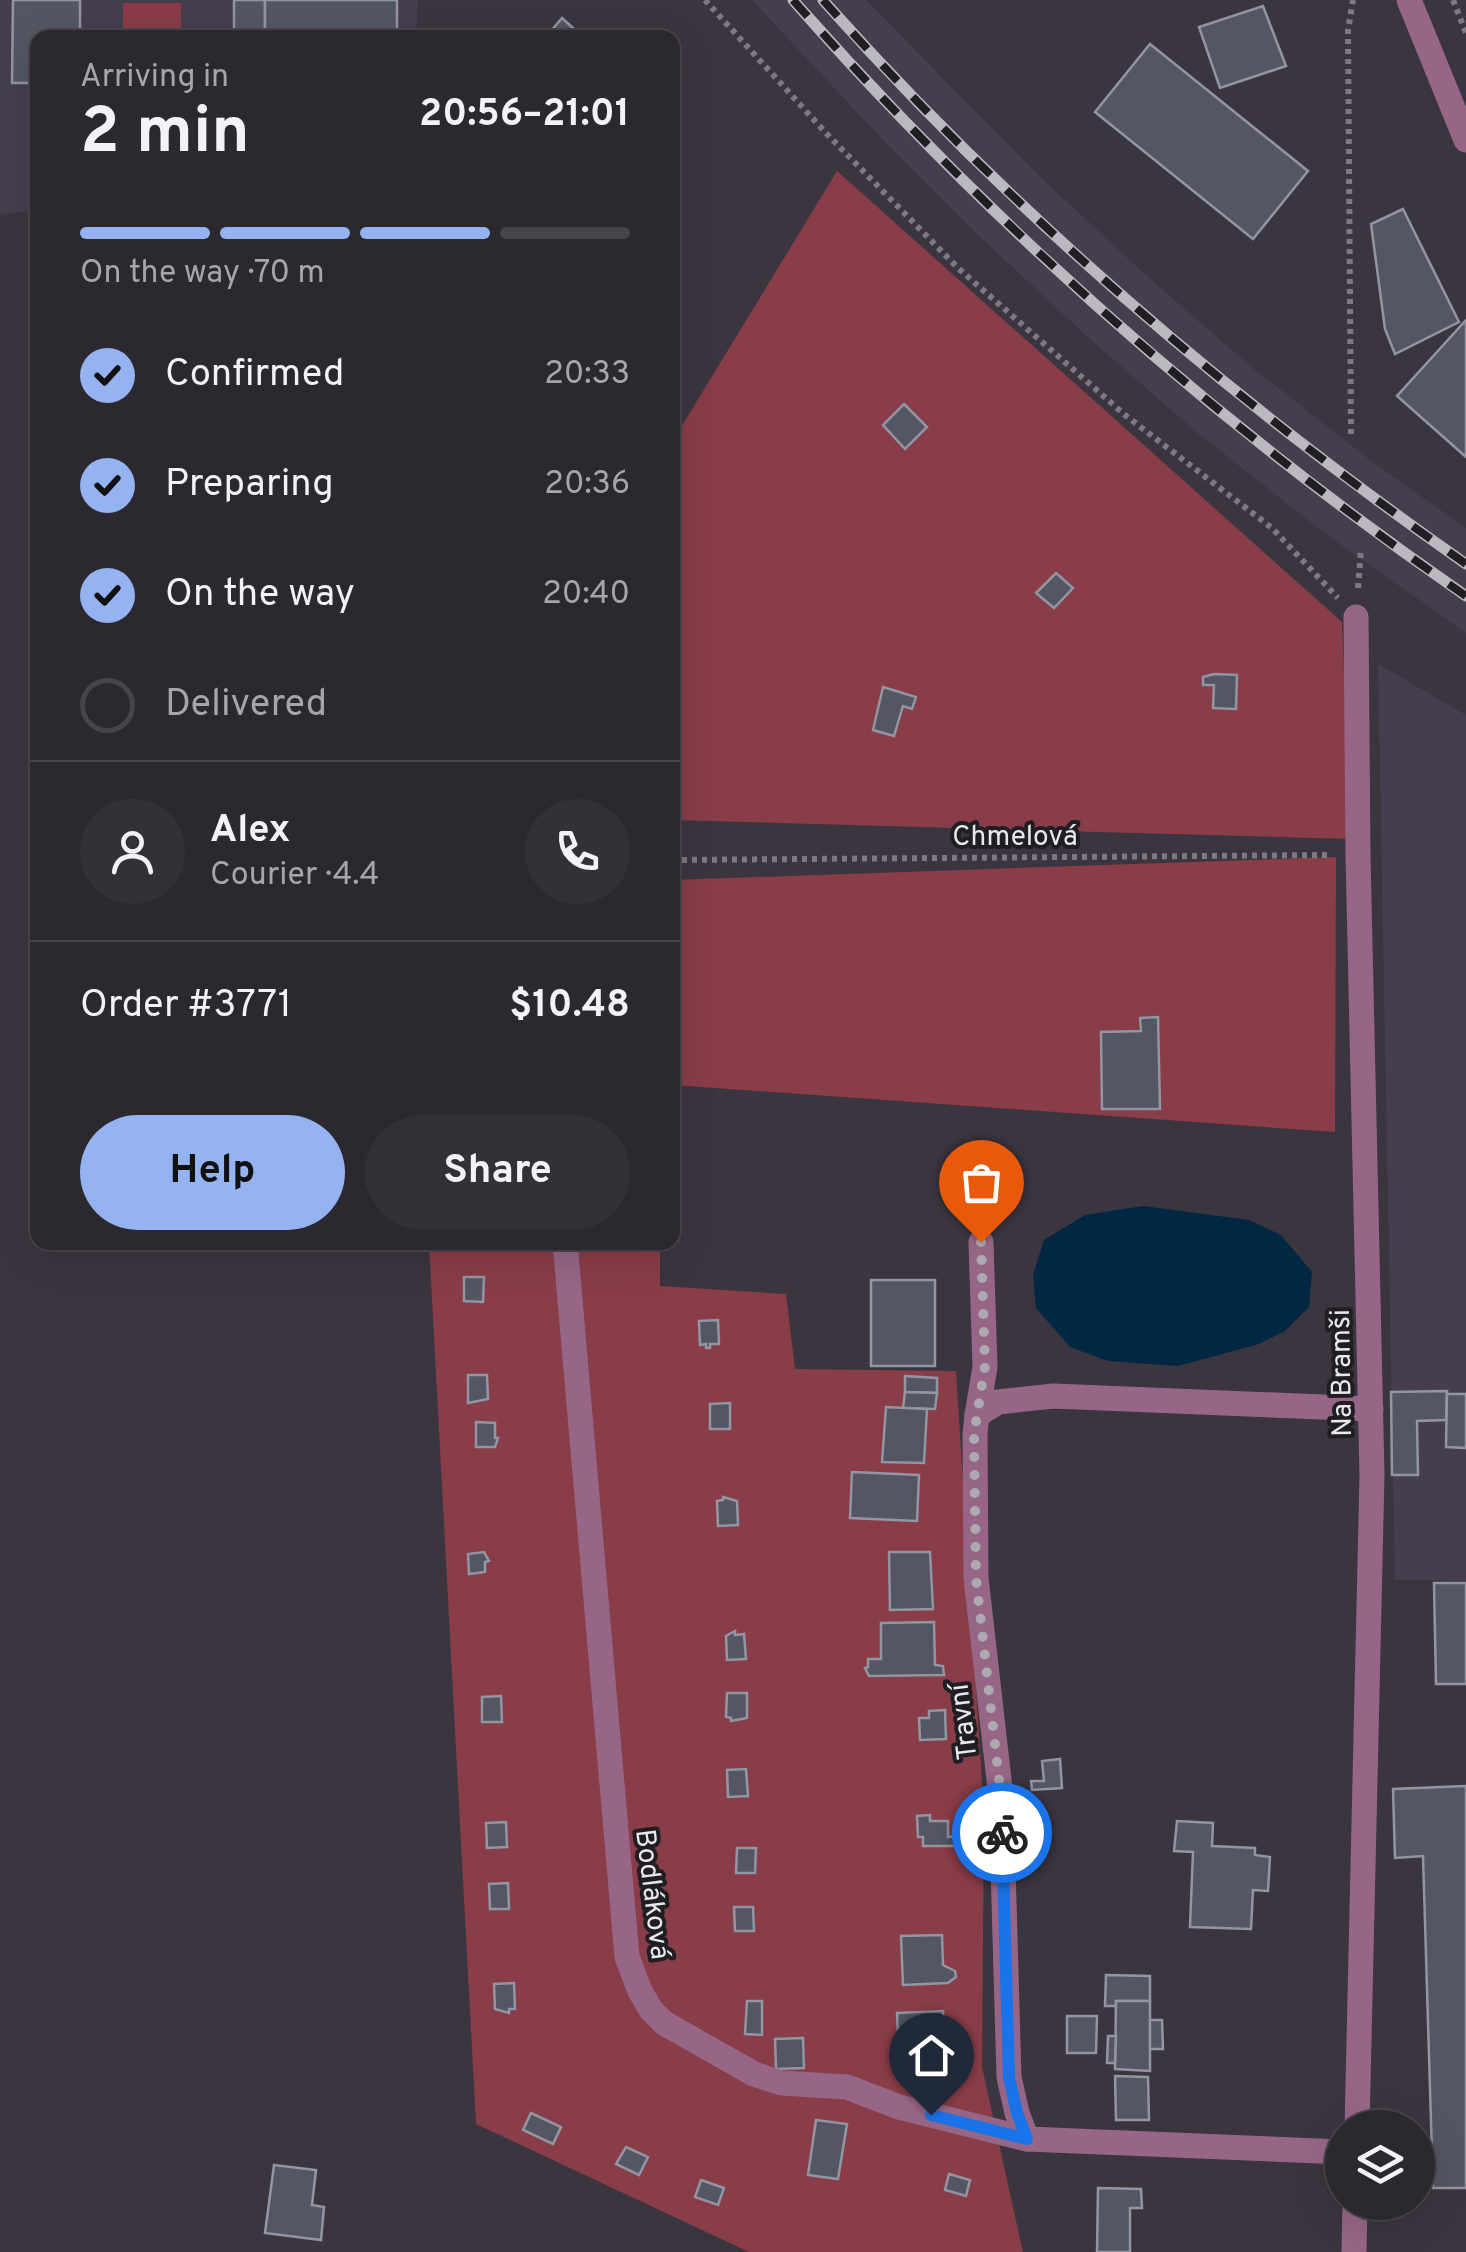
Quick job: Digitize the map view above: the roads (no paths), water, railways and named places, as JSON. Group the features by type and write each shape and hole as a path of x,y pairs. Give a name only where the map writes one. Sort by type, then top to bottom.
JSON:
{"street":[{"path":"1409,0 1466,140"},
{"name":"Na Bramši","path":"1356,617 1372,1475 1357,2110"},
{"name":"Travní","path":"981,1242 985,1366 974,1434 976,1578 1001,1797 1009,2077 1027,2139"},
{"name":"Bodláková","path":"566,1250 626,1958 646,2000 664,2023 754,2074 781,2083 847,2087 899,2108 1027,2139 1325,2151"},
{"path":"977,1415 998,1402 1053,1396 1371,1409"},
{"path":"1354,2252 1355,2220"}],"water":[{"path":"1143,1206 1249,1220 1281,1235 1312,1272 1309,1307 1285,1331 1259,1344 1178,1366 1108,1361 1070,1347 1036,1308 1033,1275 1044,1240 1085,1215"}],"railway":[{"path":"793,0 947,164 1112,319 1285,463 1466,596"},
{"path":"823,0 970,155 1128,301 1294,437 1466,564"}]}
